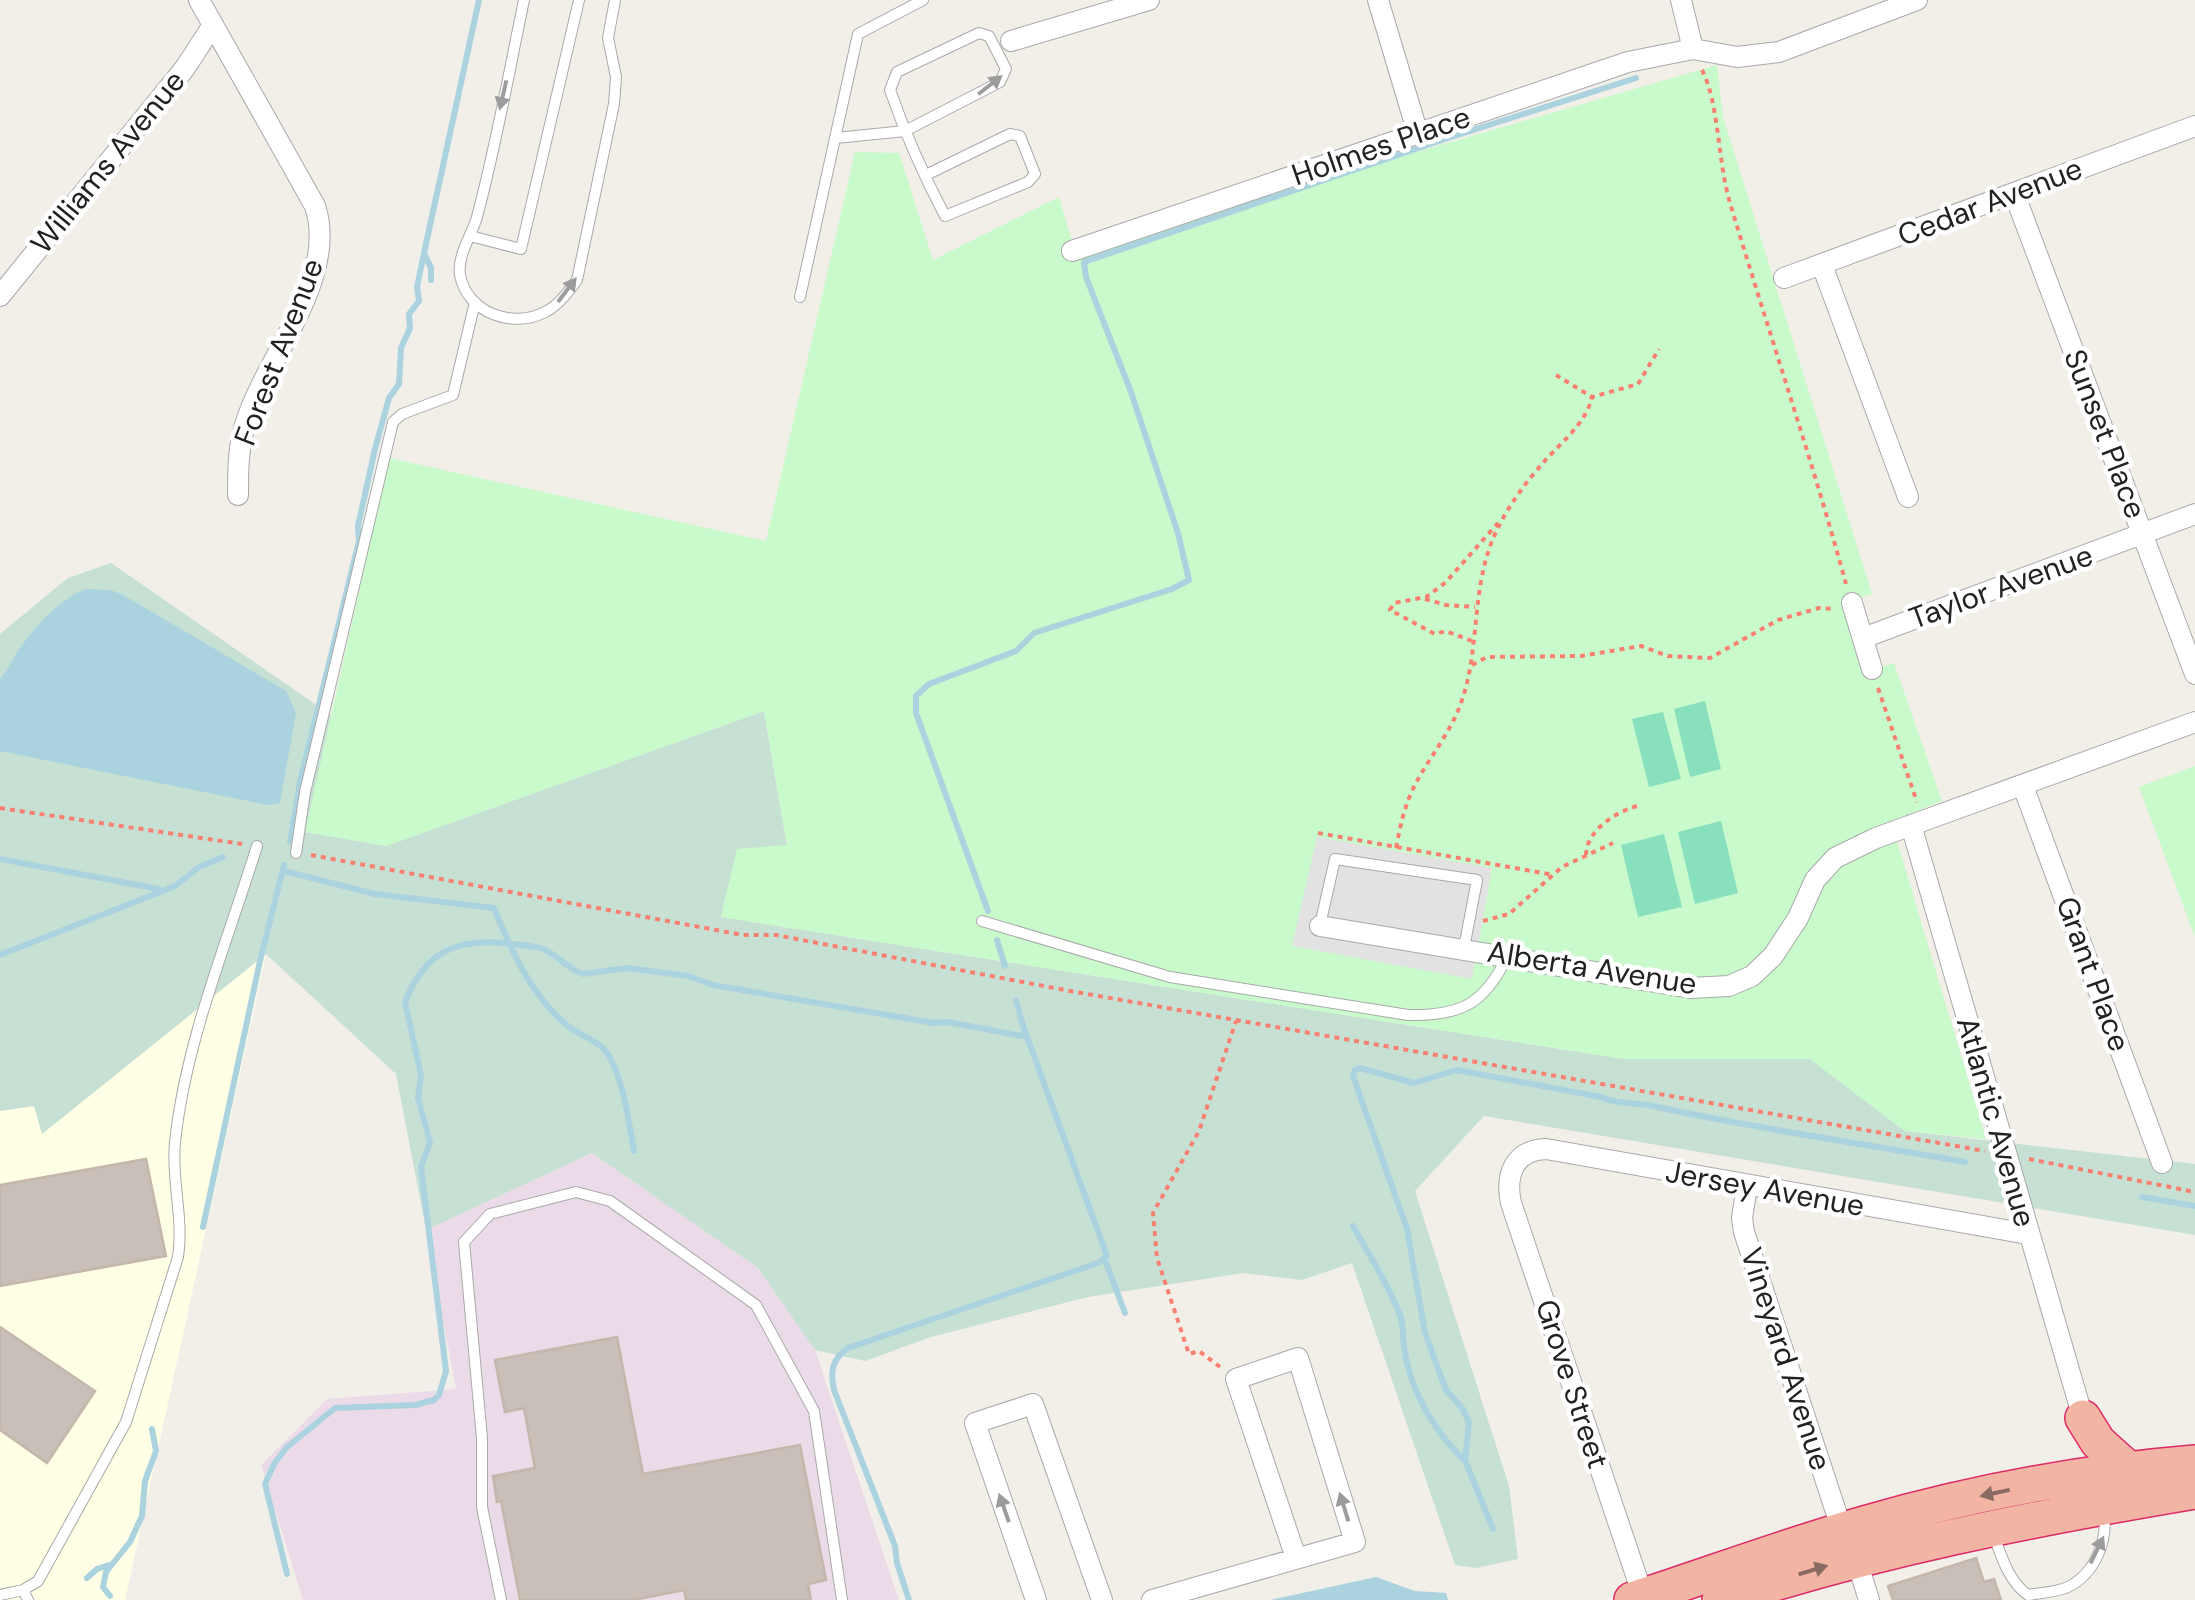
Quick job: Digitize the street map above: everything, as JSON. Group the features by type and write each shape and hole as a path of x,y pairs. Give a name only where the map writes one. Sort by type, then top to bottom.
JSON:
{"highway":[{"path":"2062,1480 2074,1458 2083,1418"},
{"path":"2083,1418 2098,1442 2128,1468"},
{"path":"1720,1600 1956,1501 2128,1468 2195,1463"},
{"path":"1637,1598 1849,1544 1991,1528 2195,1491"},
{"path":"2112,1505 2195,1507"}],"street":[{"name":"Forest Avenue","path":"199,0 314,206 321,236 315,272 244,428 238,456 238,495"},
{"path":"1011,41 1149,0"},
{"path":"1378,0 1418,134"},
{"path":"1681,0 1697,50"},
{"name":"Holmes Place","path":"1072,251 1628,62 1697,50 1737,57 1779,52 1917,0"},
{"name":"Williams Avenue","path":"0,296 185,68 213,25"},
{"name":"Cedar Avenue","path":"1784,278 2195,126"},
{"name":"Sunset Place","path":"2014,193 2195,674"},
{"path":"1822,265 1908,497"},
{"name":"Taylor Avenue","path":"1862,638 2195,514"},
{"path":"1853,607 1872,669"},
{"name":"Alberta Avenue","path":"1320,926 1691,988 1729,986 1752,976 1773,956 1798,918 1815,880 1835,858 1876,838 2195,722"},
{"name":"Grant Place","path":"2023,786 2162,1163"},
{"name":"Atlantic Avenue","path":"1917,823 2028,1234 2083,1418"},
{"name":"Jersey Avenue","path":"1512,1170 1522,1155 1546,1149 2028,1234"},
{"name":"Grove Street","path":"1512,1170 1508,1190 1637,1598"},
{"name":"Vineyard Avenue","path":"1747,1186 1744,1232 1869,1600"},
{"path":"1152,1600 1217,1591 1296,1558 1355,1542 1298,1358 1236,1379 1296,1558"},
{"path":"1036,1600 975,1422 1034,1404 1102,1600"}],"lane":[{"path":"524,0 476,220 460,274 475,302 502,318 527,318 545,312 577,280 614,104 616,77 608,38 615,0"},
{"path":"470,236 521,249 580,0"},
{"path":"800,297 858,34 923,0"},
{"path":"836,138 904,131 1000,82 1006,70 990,36 979,33 897,72 890,90 904,131 926,176 946,216 1028,182 1034,174 1020,136 1010,134 926,176"},
{"path":"296,853 305,792 394,422 402,414 454,395 475,302"},
{"path":"0,1594 25,1595 38,1581 132,1407 178,1257 181,1236 174,1147 196,1032 257,846"},
{"path":"1320,926 1334,859 1478,880 1464,948"},
{"path":"982,921 1170,976 1408,1015 1446,1012 1472,1004 1494,983 1507,956"},
{"path":"501,1600 482,1507 482,1438 464,1242 490,1214 576,1192 610,1200 756,1306 814,1411 842,1600"},
{"path":"1991,1528 2018,1588 2028,1595 2069,1587 2088,1568 2103,1548 2112,1505"}],"path":[{"path":"1472,665 1487,657 1581,656 1641,646 1668,656 1710,658 1778,620 1820,608 1853,607 1729,200 1711,106 1712,90 1699,66 1697,50"},
{"path":"1556,375 1592,396 1638,384 1659,349"},
{"path":"1473,641 1446,630 1435,634 1390,610 1394,603 1421,598 1446,582 1505,514 1541,464 1580,423 1592,396"},
{"path":"1396,848 1408,802 1460,707 1472,665 1475,607 1494,535 1505,514"},
{"path":"1421,598 1475,607"},
{"path":"1872,669 1917,823"},
{"path":"1586,855 1584,848 1605,822 1641,804"},
{"path":"0,808 257,846"},
{"path":"1318,833 1554,876"},
{"path":"1469,923 1509,914 1554,876 1612,842"},
{"path":"296,853 1989,1152"},
{"path":"1236,1021 1198,1131 1153,1213 1152,1226 1166,1287 1189,1354 1199,1351 1236,1379"},
{"path":"2015,1157 2195,1192"}],"shaded area":[{"path":"111,563 331,715 306,832 386,846 764,711 787,846 737,850 721,917 1624,1059 1810,1059 1905,1131 2195,1164 2195,1235 1484,1116 1415,1191 1509,1486 1518,1559 1476,1568 1455,1565 1352,1263 1302,1280 1243,1273 1088,1297 931,1337 865,1361 815,1350 758,1268 592,1153 426,1230 396,1074 266,954 42,1134 34,1106 0,1111 0,634 68,578"},
{"path":"1317,837 1492,868 1472,979 1292,946"},
{"path":"266,954 125,1600 0,1600 0,1111 34,1106 43,1133"},
{"path":"592,1153 758,1268 815,1350 899,1600 303,1600 261,1465 327,1399 456,1389 426,1230"}],"green space":[{"path":"1717,65 1723,117 1872,594 1842,603 1862,673 1894,663 1942,801 1891,821 1986,1139 1905,1131 1810,1059 1624,1059 721,917 737,849 787,845 764,711 386,846 305,832 389,458 766,541 855,152 899,153 933,260 1059,197 1075,251"},
{"path":"1705,701 1721,769 1690,777 1674,709"},
{"path":"1663,712 1681,779 1649,787 1632,719"},
{"path":"2195,766 2195,937 2139,787"},
{"path":"1721,821 1738,893 1695,904 1678,832"},
{"path":"1664,834 1682,907 1638,917 1621,845"}],"water":[{"path":"86,589 111,590 123,595 286,691 296,713 280,803 268,805 0,751 0,679 43,620 68,598"},
{"path":"1376,1577 1415,1591 1446,1593 1448,1600 1270,1600"}],"building":[{"path":"146,1159 166,1256 0,1286 0,1185"},
{"path":"0,1327 95,1391 47,1463 0,1430"},
{"path":"617,1337 643,1474 800,1445 826,1580 808,1584 811,1600 686,1600 684,1590 633,1600 520,1600 493,1476 535,1468 524,1408 505,1412 495,1360"},
{"path":"1976,1558 1984,1582 1994,1579 2001,1600 1893,1600 1888,1586"}],"waterway":[{"path":"431,280 431,268 424,253 479,0"},
{"path":"988,911 916,713 916,696 929,684 1016,651 1034,633 1172,589 1189,580 1178,533 1131,392 1086,277 1084,262 1636,78"},
{"path":"290,842 300,782 359,541 358,526 375,449 389,398 399,384 401,348 410,328 409,314 419,301 417,287 424,253"},
{"path":"0,955 175,886 199,867 223,857"},
{"path":"0,859 159,889"},
{"path":"203,1227 284,865"},
{"path":"284,871 375,894 494,908 516,957 543,1001 568,1026 599,1045 613,1063 634,1151"},
{"path":"997,940 1005,966"},
{"path":"287,1574 265,1484 286,1448 335,1408 415,1405 434,1400 446,1371 421,1167 430,1142 418,1098 421,1075 405,1002 431,961 470,943 529,946 543,949 583,974 627,968 688,976 713,985 1022,1036 1025,1032 1016,1001"},
{"path":"909,1600 895,1546 834,1390 835,1361 848,1348 1098,1263 1107,1256 1026,1034"},
{"path":"1493,1529 1465,1460 1469,1423 1463,1409 1446,1390 1425,1333 1407,1229 1353,1076 1355,1070 1360,1068 1414,1083 1457,1070 1965,1162"},
{"path":"2142,1197 2195,1206"},
{"path":"1353,1226 1400,1315 1407,1362 1417,1393 1433,1423 1464,1460"},
{"path":"1105,1260 1125,1313"},
{"path":"110,1596 103,1587 106,1572 130,1542 142,1516 145,1481 156,1451 152,1429"},
{"path":"87,1578 109,1565"}]}
